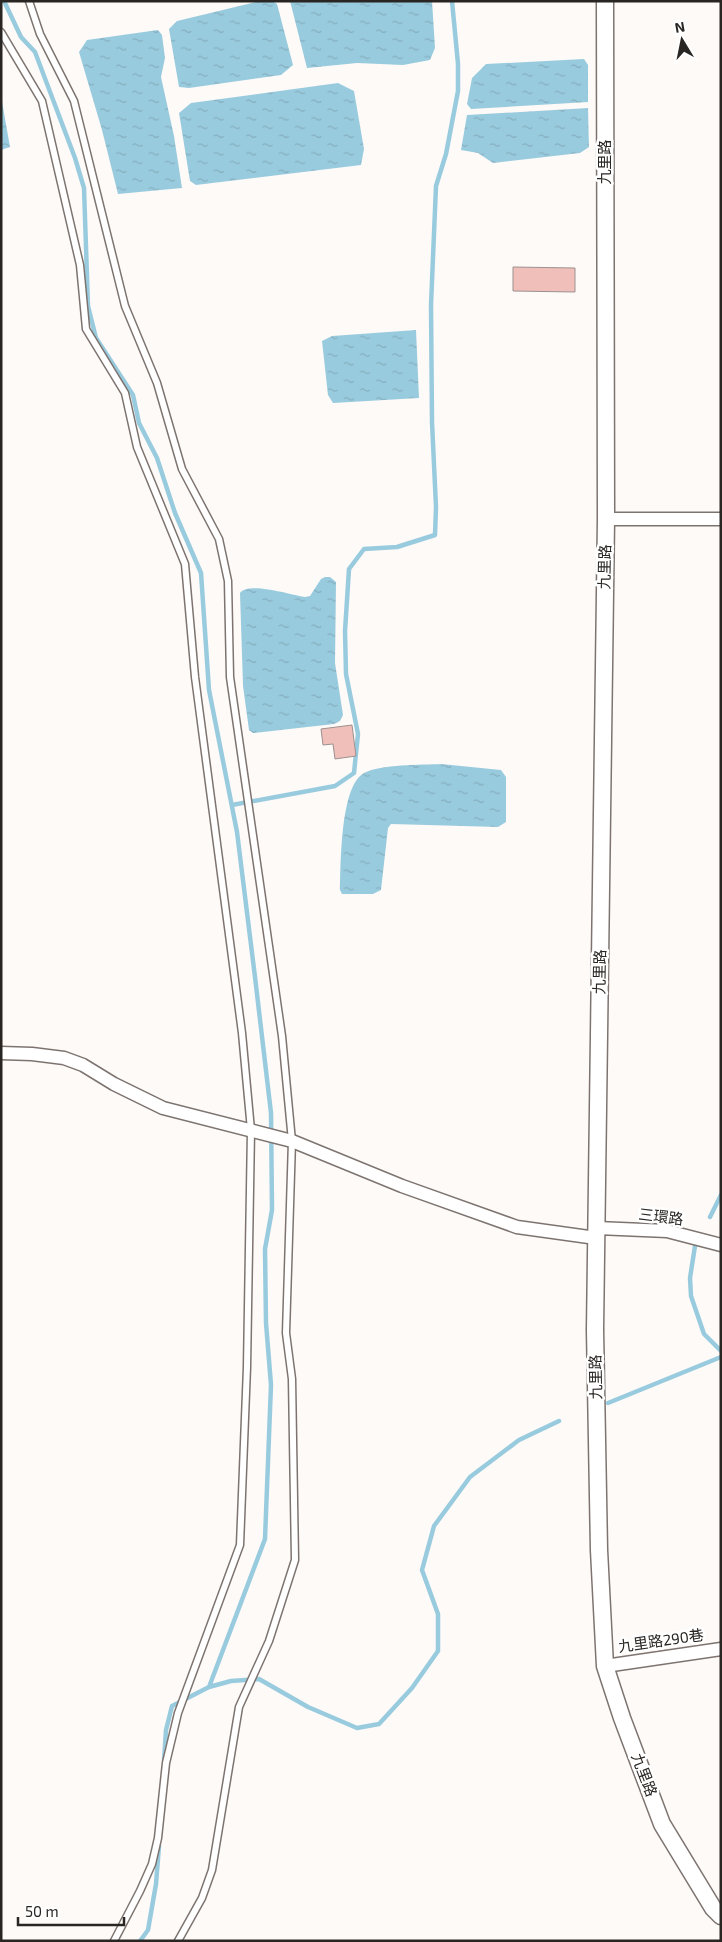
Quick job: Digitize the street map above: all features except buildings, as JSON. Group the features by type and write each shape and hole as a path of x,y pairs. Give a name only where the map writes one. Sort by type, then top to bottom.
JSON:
{"street":[{"name":"九里路","path":"605,1 606,519 595,1330 599,1550 605,1666 622,1718 662,1824 713,1908 721,1916"},
{"path":"606,519 721,519"},
{"name":"三環路","path":"1,1053 64,1058 83,1065 114,1084 163,1108 292,1141 385,1180 517,1227 597,1233 667,1231 721,1245"},
{"name":"九里路290巷","path":"605,1666 721,1649"}],"lane":[{"path":"29,1 40,34 74,101 125,306 157,383 182,469 219,539 228,581 230,677 282,1036 292,1141 286,1333 292,1379 294,1560 268,1641 239,1707 212,1870 202,1898 178,1941"},
{"path":"1,32 42,101 80,265 86,329 125,394 137,447 185,564 195,677 242,1034 251,1130 247,1367 240,1545 178,1713 166,1763 158,1838 152,1864 114,1941"}],"water":[{"path":"260,1 272,1 277,4 293,65 281,75 189,88 179,87 169,29 177,21"},
{"path":"290,1 432,1 435,48 430,60 403,65 357,63 307,68"},
{"path":"158,30 162,35 165,58 161,77 174,136 182,188 118,194 102,130 79,52 87,40"},
{"path":"584,59 588,65 588,102 471,109 467,104 472,78 486,64"},
{"path":"338,83 354,91 364,149 361,165 196,185 190,181 179,113 191,103"},
{"path":"1,96 10,147 1,150"},
{"path":"588,108 589,147 580,153 493,163 478,153 461,150 467,115"},
{"path":"416,330 419,398 333,403 328,395 322,341 332,336"},
{"path":"330,577 336,582 335,663 343,715 340,721 334,724 253,733 249,730 243,686 240,593 252,588 261,588 305,597 310,596 321,579"},
{"path":"441,764 501,770 506,777 506,822 498,827 391,824 388,828 381,890 373,894 342,894 340,890 343,827 350,793 356,781 364,773 380,768"}],"waterway":[{"path":"4,1 21,37 35,52 75,158 84,188 88,306 96,338 133,395 139,423 157,458 175,513 201,573 209,690 237,832 255,977 271,1113 272,1210 265,1249 266,1323 271,1385 265,1539 209,1687"},
{"path":"232,805 335,786 354,773 358,734 346,674 345,631 349,569 364,549 397,547 435,535 431,305 436,186 446,154 458,91 458,64 452,1"},
{"path":"710,1217 721,1195"},
{"path":"695,1246 690,1278 691,1296 704,1334 721,1351"},
{"path":"608,1403 721,1357"},
{"path":"164,1761 166,1730 172,1706 209,1687 231,1681 259,1679 308,1707 357,1728 379,1724 412,1688 438,1651 438,1614 422,1570 434,1526 470,1477 519,1440 559,1421"},
{"path":"140,1941 148,1930 156,1884 159,1846"}]}
